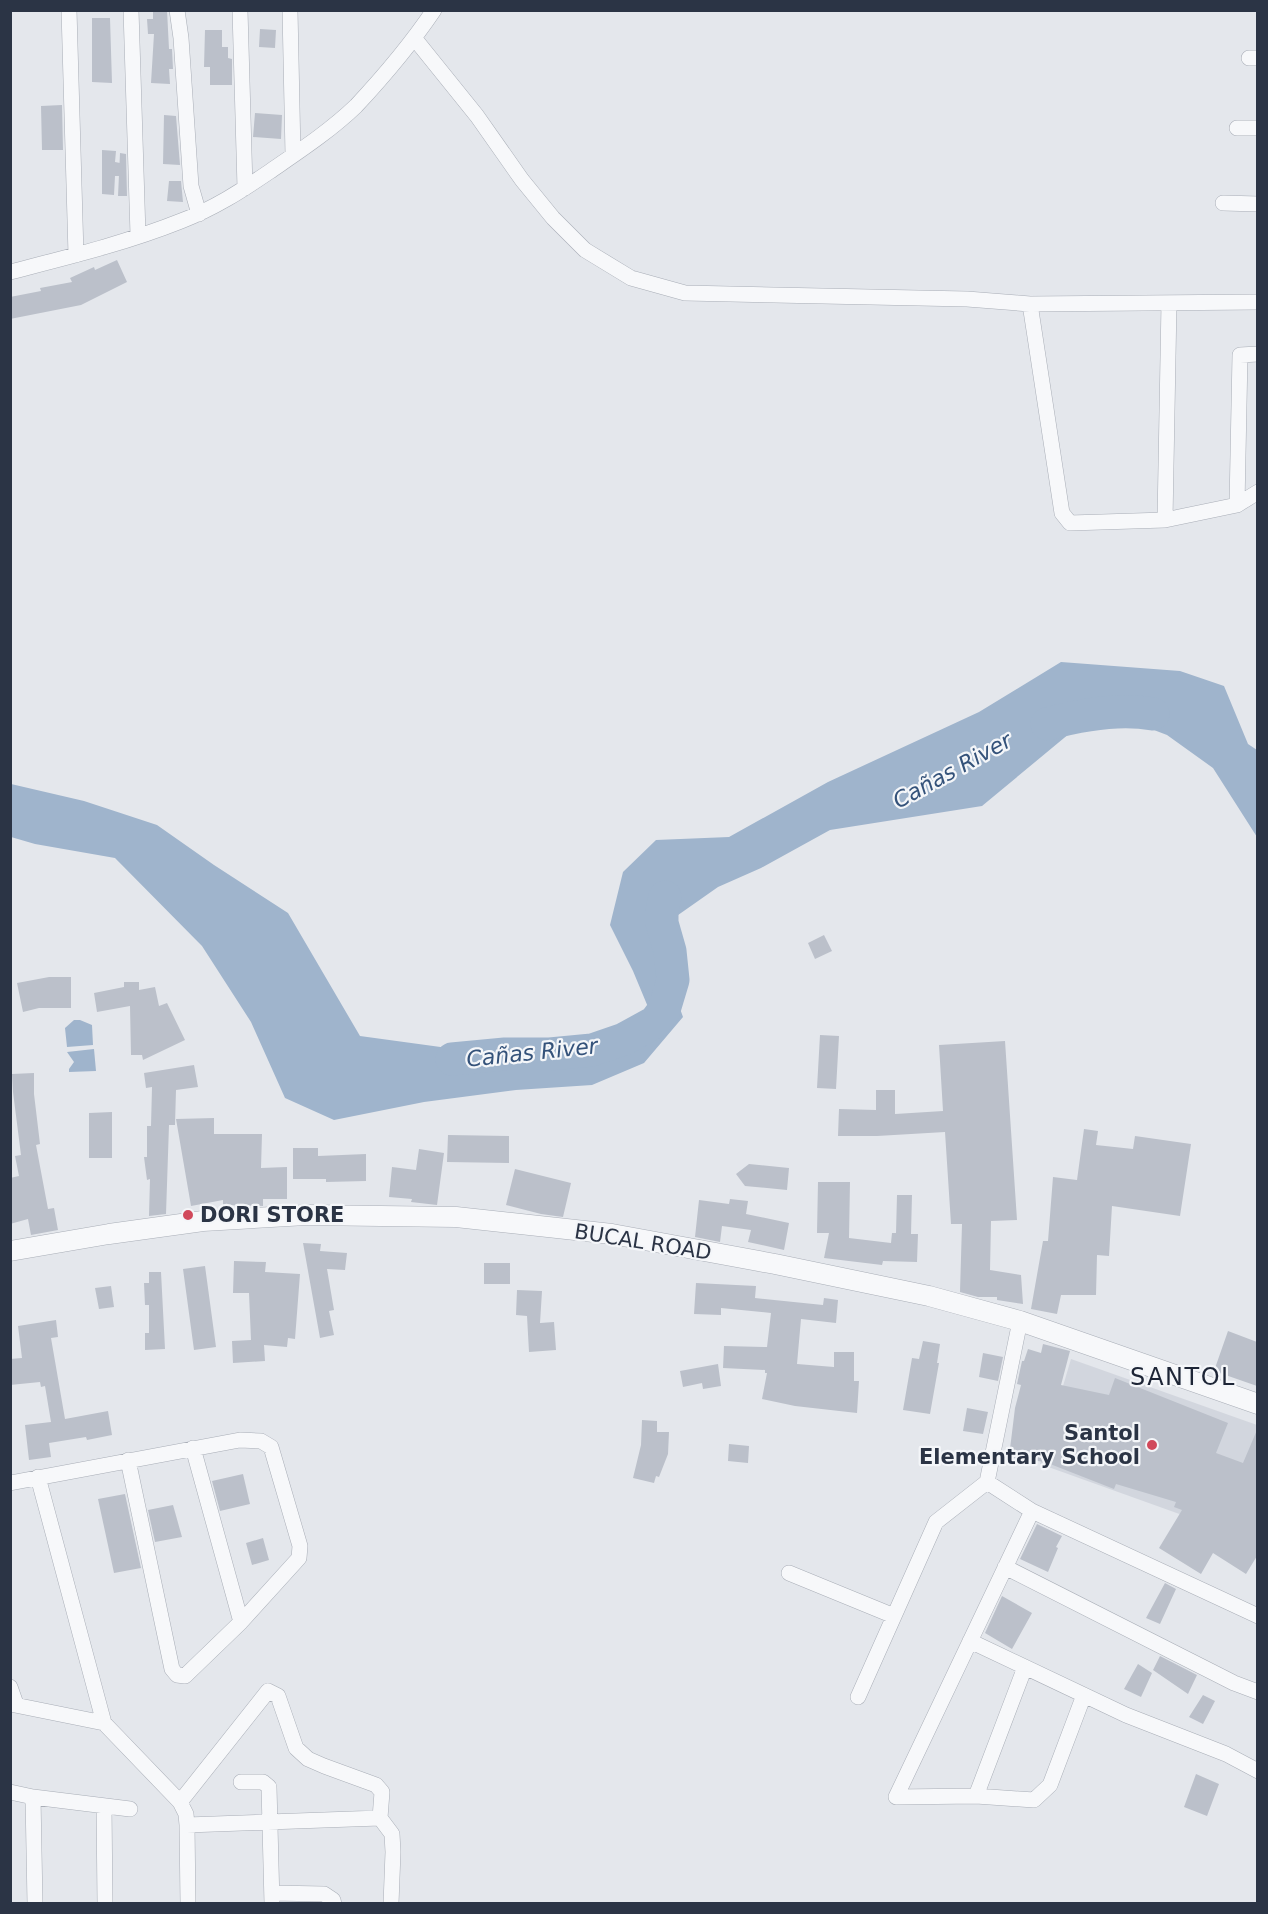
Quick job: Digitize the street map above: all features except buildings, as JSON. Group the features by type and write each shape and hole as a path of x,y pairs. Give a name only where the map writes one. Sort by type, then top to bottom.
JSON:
{"street":[{"path":"69,10 76,255"},
{"path":"131,10 138,235"},
{"path":"177,10 182,38 190,186 199,214"},
{"path":"240,10 245,188"},
{"path":"290,10 293,155"},
{"path":"10,272 76,255 199,214 245,188 323,134 355,106 415,39 434,10"},
{"path":"415,39 477,116 522,180 553,218 585,250 631,278 685,293 943,299 1030,304 1257,302"},
{"path":"1237,128 1257,128"},
{"path":"1223,203 1257,204"},
{"path":"1165,520 1169,303"},
{"path":"1030,304 1062,513 1070,523 1165,520 1237,505 1257,492"},
{"path":"1237,505 1240,354 1257,354"},
{"name":"BUCAL ROAD","path":"10,1251 203,1221 306,1215 456,1217 612,1234 929,1296 1020,1321 1257,1404"},
{"path":"858,1697 936,1522 987,1482 1020,1321"},
{"path":"10,1483 240,1440 261,1441 271,1447 300,1546 299,1558 241,1622 185,1676 177,1675 172,1669 128,1461"},
{"path":"193,1448 241,1622"},
{"path":"38,1477 104,1723 180,1802 186,1814 188,1904"},
{"path":"987,1482 1032,1511 1257,1616"},
{"path":"1032,1511 896,1797 976,1796 1034,1800 1050,1785 1084,1695"},
{"path":"1005,1567 1234,1683 1257,1692"},
{"path":"789,1573 894,1616"},
{"path":"970,1641 1126,1715 1226,1754 1257,1771"},
{"path":"976,1796 1025,1667"},
{"path":"10,1687 13,1704 104,1723"},
{"path":"180,1802 268,1691 278,1696 296,1748 308,1759 376,1785 382,1792 380,1818 392,1834 391,1904"},
{"path":"241,1782 263,1782 269,1787 272,1898 324,1894 333,1900 334,1904"},
{"path":"10,1792 130,1809"},
{"path":"33,1797 35,1904"},
{"path":"104,1806 105,1904"},
{"path":"187,1825 380,1818"}],"shaded area":[{"name":"Santol Elementary School","path":"1071,1359 1257,1425 1257,1491 1238,1535 1040,1464"}],"water":[{"path":"1061,662 1180,671 1224,686 1248,744 1257,750 1257,837 1213,768 1167,735 1099,709 982,806 830,830 761,868 718,887 671,920 664,964 683,1017 644,1063 592,1085 516,1090 424,1102 334,1120 285,1098 251,1022 202,946 115,858 35,844 11,837 11,784 84,801 157,825 288,913 360,1036 558,1063 627,1028 648,1007 610,925 623,872 656,840 729,837 828,782 979,712"},
{"path":"74,1020 92,1025 93,1045 67,1047 65,1028"},
{"path":"94,1049 96,1071 69,1072 74,1062 67,1052"}],"waterway":[{"name":"Cañas River","path":"1047,724 1100,713 1153,714"},
{"name":"Cañas River","path":"452,1059 592,1050 624,1039 655,1022 664,1010 673,980 670,951 662,923 665,897"}],"place":[{"name":"DORI STORE","path":"188,1215"},
{"name":"Santol Elementary School","path":"1152,1445"}],"district":[{"name":"SANTOL","path":"1183,1377"}]}
